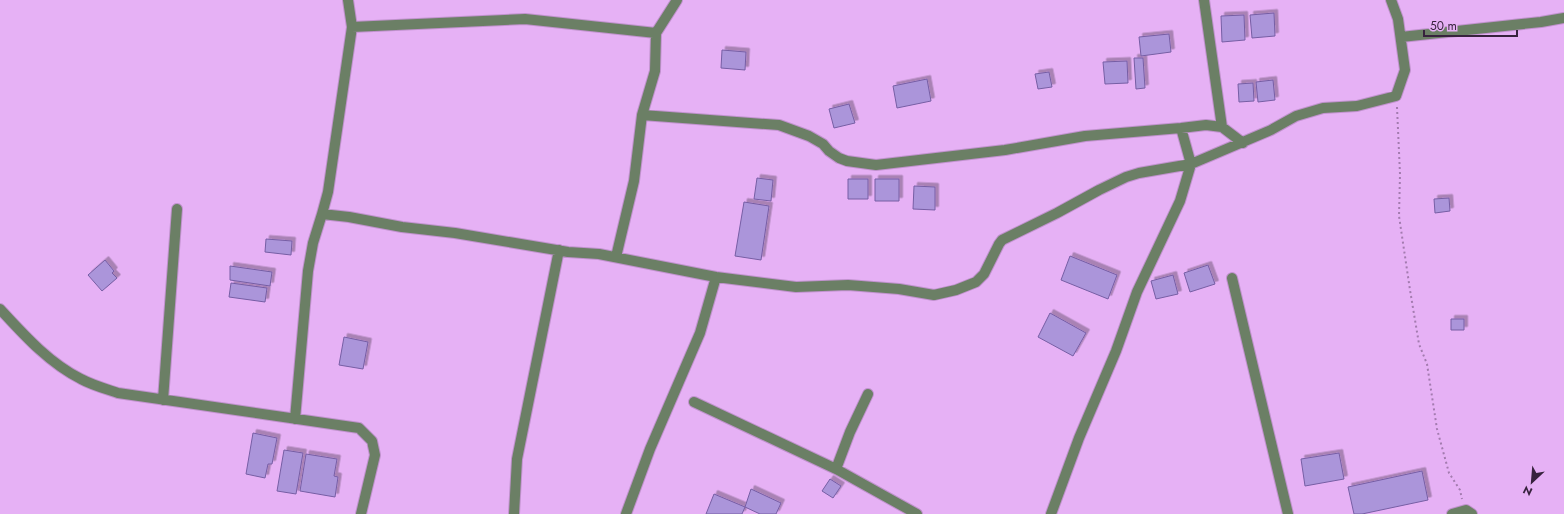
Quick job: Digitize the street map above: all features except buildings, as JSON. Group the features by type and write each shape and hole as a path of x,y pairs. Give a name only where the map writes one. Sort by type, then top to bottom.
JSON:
{"street":[{"path":"295,419 308,271 313,243 328,192 352,27 348,0"},
{"path":"616,257 634,181 642,115 655,71 656,32 677,0"},
{"path":"1204,0 1222,127"},
{"path":"322,214 349,217 402,227 455,232 559,250 616,257 716,277 796,288 848,285 899,289 934,295 970,286 980,278 984,274 1002,240 1126,177 1139,173 1191,164 1272,130 1296,116 1323,108 1358,106 1396,96 1405,70 1398,19 1391,0"},
{"path":"1401,38 1564,18"},
{"path":"352,27 525,19 656,32"},
{"path":"642,115 779,125 818,141 839,158 847,161 876,165 1005,150 1085,136 1206,125 1222,127 1243,142"},
{"path":"1051,514 1079,438 1116,351 1137,292 1180,201 1191,164 1181,128"},
{"path":"163,400 177,209"},
{"path":"514,514 517,459 559,250"},
{"path":"626,514 650,449 700,332 716,277"},
{"path":"1232,278 1288,514"},
{"path":"0,309 34,345 61,367 81,380 118,393 359,428 372,441 375,455 361,514"},
{"path":"836,469 850,432 868,394"},
{"path":"694,402 836,469 917,514"},
{"path":"1452,514 1469,512"}],"path":[{"path":"1396,96 1400,174 1399,216 1419,344 1427,364 1437,429 1448,472 1460,490 1469,512"}]}
